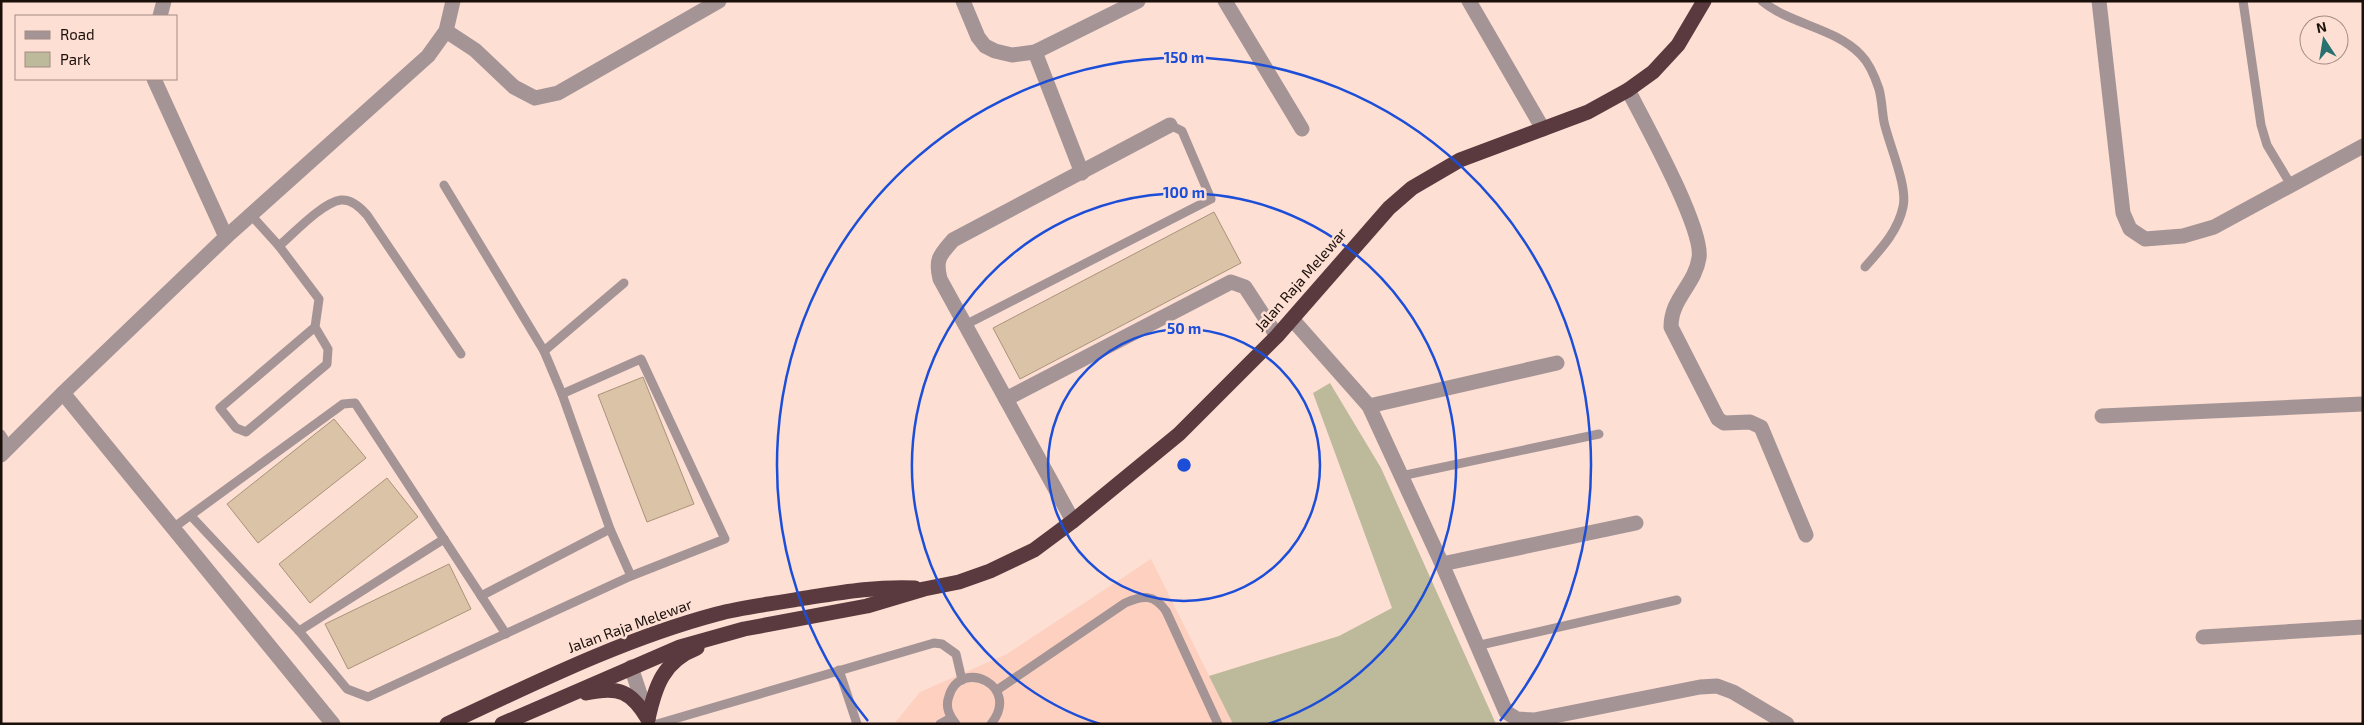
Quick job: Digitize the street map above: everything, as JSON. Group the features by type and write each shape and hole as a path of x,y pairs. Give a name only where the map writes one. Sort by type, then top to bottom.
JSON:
{"highway":[{"name":"Jalan Raja Melewar","path":"502,724 680,647 744,629 867,606 924,589 959,582 1013,561 1034,550 1073,521 1179,434 1277,336 1384,214 1412,188 1460,160 1588,112 1628,90 1653,72 1678,45 1704,1"},
{"name":"Jalan Raja Melewar","path":"447,724 548,676 658,631 719,613 890,586 924,589"},
{"path":"652,722 658,682 671,664 689,651 744,629"},
{"path":"548,676 589,665 610,663 631,667"},
{"path":"559,699 596,691 608,690 626,693 637,701 652,722"}],"street":[{"path":"160,15 164,1"},
{"path":"6,452 63,393 226,237 428,56 446,31 453,1"},
{"path":"446,31 475,50 514,87 535,98 558,93 719,1"},
{"path":"962,1 978,37 985,46 995,51 1012,55 1035,52 1138,1"},
{"path":"1226,1 1302,129"},
{"path":"1469,1 1543,129"},
{"path":"2099,1 2123,213 2130,229 2145,239 2191,234 2214,228 2363,146"},
{"path":"1035,52 1082,173"},
{"path":"154,80 226,237"},
{"path":"1628,90 1677,188 1699,244 1700,256 1696,271 1674,306 1671,315 1671,328 1718,418 1724,423 1750,422 1761,427 1806,535"},
{"path":"1073,521 940,279 937,266 941,253 953,240 1170,125"},
{"path":"1006,399 1231,282 1245,287 1277,336"},
{"path":"1292,319 1369,406 1442,564 1506,712 1517,719 1525,721 1549,718 1700,687 1717,686 1733,692 1787,724"},
{"path":"1369,406 1557,363"},
{"path":"63,393 333,724"},
{"path":"2102,416 2363,404"},
{"path":"1442,564 1636,523"},
{"path":"2203,637 2363,626"},
{"path":"631,667 652,722"}],"lane":[{"path":"1762,1 1771,8 1824,30 1848,43 1862,56 1871,70 1879,89 1890,149 1904,193 1900,219 1891,237 1865,267"},
{"path":"2242,1 2260,125 2267,145 2291,185"},
{"path":"965,325 1211,199 1182,131 1170,125"},
{"path":"444,185 544,351 562,394 610,529 631,576"},
{"path":"279,246 330,204 342,200 357,205 367,215 461,354"},
{"path":"251,215 279,246 319,299 315,327 328,349 327,364 246,432 236,428 220,408 315,327"},
{"path":"544,351 624,283"},
{"path":"191,516 299,631 347,689 368,697 631,576 725,539 641,359 562,394"},
{"path":"173,528 343,404 355,403 506,634"},
{"path":"1,434 6,452"},
{"path":"1401,476 1599,434"},
{"path":"481,596 610,529"},
{"path":"299,631 444,539"},
{"path":"996,690 1125,603 1138,597 1150,597 1159,602 1166,611 1218,724"},
{"path":"1476,646 1677,600"},
{"path":"652,722 934,643 942,644 956,654 962,680"},
{"path":"839,670 857,724"},
{"path":"940,724 954,721 947,701 954,685 962,680 977,677 992,684 996,690 1000,708 997,717 991,724"}],"shaded area":[{"path":"1151,559 1233,724 894,724 920,692 1007,654"}],"green space":[{"path":"1330,383 1381,468 1496,724 1233,724 1209,676 1339,636 1392,608 1313,393"}],"building":[{"path":"1214,212 1241,263 1020,379 993,328"},
{"path":"643,377 694,504 647,522 598,395"},
{"path":"334,419 366,458 258,543 227,504"},
{"path":"387,478 418,517 310,603 279,564"},
{"path":"449,564 471,609 348,669 325,624"}]}
